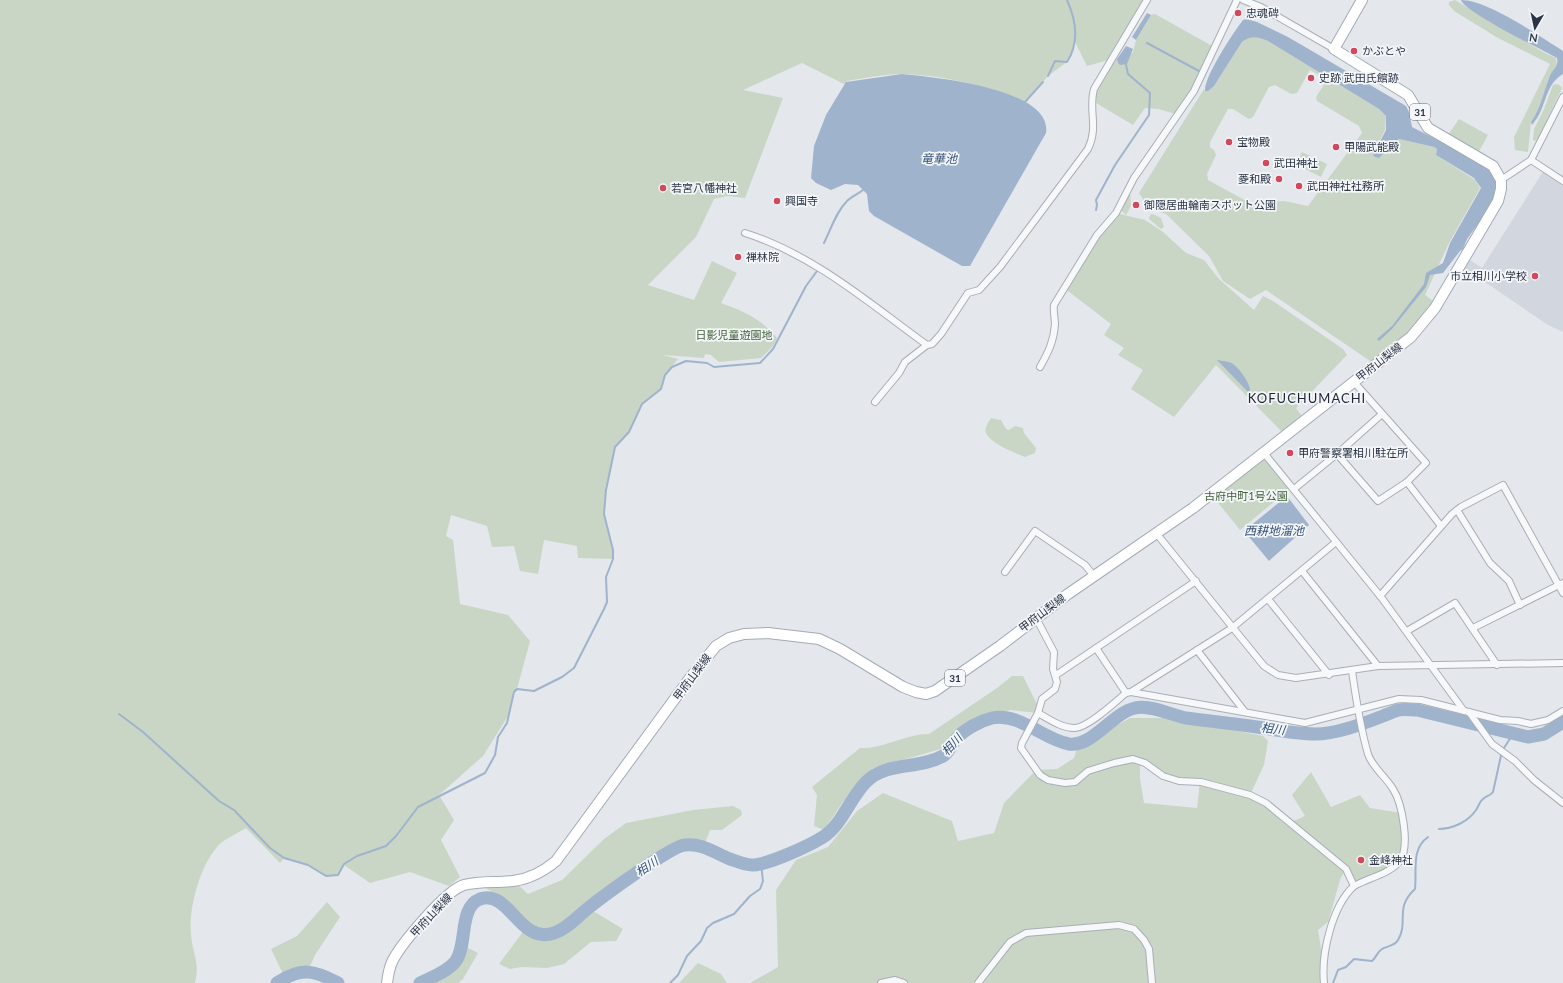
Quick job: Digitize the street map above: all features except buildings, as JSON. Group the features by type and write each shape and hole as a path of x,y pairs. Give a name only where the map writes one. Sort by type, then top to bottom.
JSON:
{"main road":[{"path":"1334,49 1362,0"},
{"name":"31","path":"1334,49 1408,95 1428,128 1493,166 1501,180"},
{"name":"甲府山梨線","path":"387,982 392,962 401,948 449,893 469,884 514,881 530,877 544,870 556,861 694,672 716,646 729,638 744,634 768,633 819,639 840,649 903,687 926,694 944,686 1094,576 1193,508 1411,337 1435,308 1498,201 1502,188 1501,180"}],"street":[{"path":"875,402 899,373 905,362 927,345 932,344 941,334 968,293 979,290 1000,267 1088,149 1092,140 1094,124 1091,100 1094,89 1146,0"},
{"path":"1040,367 1052,344 1055,323 1053,312 1054,305 1097,234 1116,213 1134,178 1194,91 1237,0"},
{"path":"1242,0 1260,7 1334,49"},
{"path":"1501,180 1530,160 1563,97"},
{"path":"1530,160 1563,181"},
{"path":"745,233 763,238 821,268 867,299 927,345"},
{"path":"1337,454 1378,501 1407,482 1426,463 1354,382"},
{"path":"1294,490 1382,414"},
{"path":"1264,453 1380,596 1484,735 1534,780 1563,803"},
{"path":"1407,482 1441,526"},
{"path":"1380,596 1441,526 1457,510 1503,485 1562,584 1563,593"},
{"path":"1457,510 1490,564 1509,581 1520,605"},
{"path":"1005,572 1035,531 1085,566 1094,576"},
{"path":"1156,533 1264,666 1278,675 1296,678 1329,675 1378,666 1563,664"},
{"path":"1038,713 1056,723 1068,727 1081,727 1129,693 1232,628 1336,542"},
{"path":"1302,571 1378,666"},
{"path":"1056,675 1196,581"},
{"path":"1473,628 1562,584"},
{"path":"1268,599 1329,675"},
{"path":"1407,632 1455,603 1497,665"},
{"path":"1036,618 1054,652 1052,666 1056,675 1057,686 1042,699 1038,713 1027,732 1021,748 1040,775 1048,780 1065,783 1075,782 1088,771 1133,759 1144,763 1163,776 1179,781 1201,782 1250,795 1266,803 1346,869 1354,886"},
{"path":"1096,648 1129,693 1305,723 1358,713 1399,699 1411,699 1500,720 1518,721 1531,724 1548,720 1563,712"},
{"path":"1197,650 1245,712"},
{"path":"1324,983 1322,967 1324,954 1340,904 1347,893 1354,886 1394,866 1403,856 1405,848 1402,813 1394,789 1369,757 1358,713 1352,671"},
{"path":"978,983 1010,942 1026,933 1119,925 1134,929 1144,940 1150,954 1152,983"},
{"path":"881,983 895,980 904,983"}],"shaded area":[{"path":"1544,170 1563,181 1563,332 1548,325 1460,265 1465,257 1482,268"}],"green space":[{"name":"日影児童遊園地","path":"0,0 1147,0 1113,59 1117,59 1120,65 1133,52 1136,40 1151,15 1155,14 1214,47 1194,91 1176,114 1158,109 1145,108 1133,125 1091,100 1112,59 1087,66 1075,42 1072,54 1067,62 1048,76 1025,102 996,91 965,82 918,75 881,75 847,81 844,84 802,63 743,90 783,98 745,198 727,196 714,199 696,237 648,285 694,300 712,261 737,273 721,303 752,316 765,326 777,338 773,346 761,358 719,362 711,355 705,354 704,358 663,355 678,359 665,375 661,389 642,404 629,432 615,447 606,490 604,514 613,550 613,559 578,558 577,546 544,540 538,574 520,571 514,546 492,547 487,526 451,515 446,536 453,540 460,604 508,615 530,641 517,689 514,692 510,713 483,756 439,795 454,820 441,840 460,877 449,886 410,872 370,883 344,865 338,875 326,876 308,865 284,858 280,863 246,828 222,842 208,860 202,872 194,898 191,924 191,935 197,969 195,983 0,983"},
{"path":"1455,0 1543,52 1556,58 1557,67 1549,77 1541,107 1531,122 1528,152 1515,150 1514,137 1550,64 1498,38 1454,11 1449,5 1449,2"},
{"path":"1255,36 1268,41 1379,109 1386,116 1385,130 1373,154 1375,157 1379,158 1399,139 1434,147 1437,149 1436,155 1475,180 1480,188 1449,243 1425,295 1433,301 1410,331 1373,363 1266,290 1250,299 1223,281 1209,256 1166,214 1149,208 1139,193 1204,89 1205,91 1214,86 1242,42 1249,37","holes":["1310,70 1327,80 1316,97 1317,101 1359,126 1362,133 1308,206 1284,201 1250,203 1208,180 1207,174 1216,155 1214,150 1210,147 1210,142 1228,109 1233,109 1249,119 1253,117 1269,87 1275,85 1291,94 1297,93"]},
{"path":"1558,84 1562,88 1538,139 1535,141 1533,140 1534,129 1544,109 1553,85"},
{"path":"1459,119 1488,135 1478,153 1448,135"},
{"path":"1302,152 1327,164 1321,177 1297,165 1296,163"},
{"path":"1130,191 1131,206 1126,215 1120,209"},
{"path":"1116,213 1145,220 1163,232 1186,253 1204,260 1219,279 1254,310 1263,296 1273,301 1343,349 1347,355 1296,408 1305,420 1285,435 1216,365 1174,417 1131,389 1143,370 1118,355 1124,348 1104,335 1111,324 1064,288 1097,235"},
{"path":"1153,214 1161,218 1164,227 1161,229 1149,219 1150,215"},
{"path":"991,418 1001,420 1006,429 1009,430 1015,426 1023,428 1024,433 1036,448 1035,453 1025,457 1003,447 988,437 986,429"},
{"name":"古府中町1号公園","path":"1264,453 1292,487 1240,530 1211,494"},
{"path":"1012,676 1023,676 1039,708 1038,713 1010,710 979,720 958,734 951,743 944,748 872,769 843,802 824,830 814,826 817,795 812,787 860,748 869,748 911,736 929,734 997,688"},
{"path":"1130,718 1174,718 1263,736 1268,741 1264,765 1250,795 1289,823 1305,816 1292,795 1311,772 1331,807 1360,795 1370,808 1401,813 1404,832 1399,861 1354,886 1345,870 1340,880 1328,922 1318,930 1322,954 1321,983 750,983 778,967 776,890 796,860 828,847 857,811 883,793 952,821 958,841 994,833 1004,803 1036,770 1057,769 1074,758 1078,746","holes":["1140,762 1179,781 1200,782 1197,808 1144,803 1140,779"]},
{"path":"733,806 741,810 742,815 722,830 710,830 704,846 685,845 674,849 588,908 623,929 616,941 591,942 564,964 547,968 521,967 510,969 499,964 525,929 515,909 493,892 476,883 514,881 528,894 562,880 604,839 626,823 693,810"},
{"path":"327,902 340,917 315,955 308,971 295,973 285,978 271,949 297,936"},
{"path":"466,947 478,953 463,979 458,983 420,983 448,969"},
{"path":"698,963 721,974 727,983 679,983"}],"water":[{"path":"1461,0 1485,6 1499,12 1563,51 1563,74 1552,84 1541,111 1532,125 1531,122 1540,106 1550,75 1557,64 1557,58 1488,21 1475,13"},
{"path":"1147,13 1151,15 1136,40 1132,37"},
{"path":"1247,19 1257,22 1288,37 1406,106 1409,112 1412,127 1482,163 1493,174 1497,183 1491,206 1467,239 1463,249 1443,273 1430,275 1426,287 1392,329 1379,341 1377,339 1392,326 1424,284 1426,273 1443,263 1450,243 1481,188 1474,178 1436,155 1437,149 1434,147 1399,139 1379,158 1375,157 1373,155 1386,130 1386,116 1379,109 1268,41 1252,38 1242,42 1214,86 1208,91 1205,91 1209,76 1220,55 1243,20"},
{"path":"1126,46 1133,49 1127,64 1120,65 1117,59"},
{"name":"竜華池","path":"902,74 963,82 1011,95 1031,105 1043,118 1046,133 970,266 962,266 874,216 869,211 867,194 858,185 845,184 831,190 816,183 811,178 814,146 826,115 846,82"},
{"path":"1217,360 1230,362 1233,364 1247,380 1250,391 1248,392"},
{"name":"西耕地溜池","path":"1287,496 1309,525 1269,561 1244,531"}],"waterway":[{"path":"1048,76 1055,61 1067,62 1074,47 1075,31 1073,15 1067,0"},
{"path":"1147,43 1199,71"},
{"path":"1096,210 1096,200 1115,165 1149,115 1150,93 1128,74 1126,65"},
{"path":"1025,102 1043,82"},
{"path":"824,243 843,205 863,190"},
{"path":"119,714 143,732 219,801 234,810 270,848 284,858 308,865 326,876 338,875 344,864 357,856 386,846 396,836 418,807 485,773 495,755 498,737 507,723 514,692 517,689 534,691 562,677 574,668 607,602 606,577 613,559 613,550 604,514 606,490 615,447 629,432 642,404 661,389 665,375 672,367 686,361 707,363 714,367 760,363 773,349 806,286 817,271"},
{"name":"相川","path":"420,983 444,971 455,962 459,955 469,910 473,903 480,899 490,898 499,902 523,925 542,935 554,933 568,926 587,909 636,873 666,854 685,845 703,847 730,859 749,865 777,859 808,845 830,832 841,819 860,788 874,775 893,768 923,763 943,756 960,735 987,719 1002,717 1012,719 1050,737 1069,744 1078,744 1086,740 1118,716 1127,711 1140,707 1146,707 1186,718 1307,734 1323,734 1349,728 1399,710 1417,710 1528,737 1544,734 1563,722"},
{"path":"1439,829 1449,828 1469,818 1477,809 1482,800 1493,792 1502,751 1513,734"},
{"path":"1333,983 1338,970 1346,967 1354,959 1372,961 1380,950 1397,942 1401,933 1405,902 1415,889 1417,854 1419,848 1428,837"},
{"path":"670,983 678,975 687,956 701,941 707,928 713,923 734,914 750,896 760,889 763,881 761,864"},
{"name":"相川","path":"277,983 293,974 308,972 322,975 338,983"}],"place":[{"name":"忠魂碑","path":"1238,13"},
{"name":"かぶとや","path":"1354,51"},
{"name":"史跡 武田氏館跡","path":"1311,78"},
{"name":"宝物殿","path":"1229,142"},
{"name":"甲陽武能殿","path":"1336,147"},
{"name":"武田神社","path":"1266,163"},
{"name":"菱和殿","path":"1279,179"},
{"name":"武田神社社務所","path":"1299,186"},
{"name":"若宮八幡神社","path":"663,188"},
{"name":"興国寺","path":"777,201"},
{"name":"御隠居曲輪南スポット公園","path":"1136,205"},
{"name":"禅林院","path":"738,257"},
{"name":"市立相川小学校","path":"1535,276"},
{"name":"甲府警察署相川駐在所","path":"1290,453"},
{"name":"金峰神社","path":"1361,860"}],"district":[{"name":"KOFUCHUMACHI","path":"1307,398"}]}
